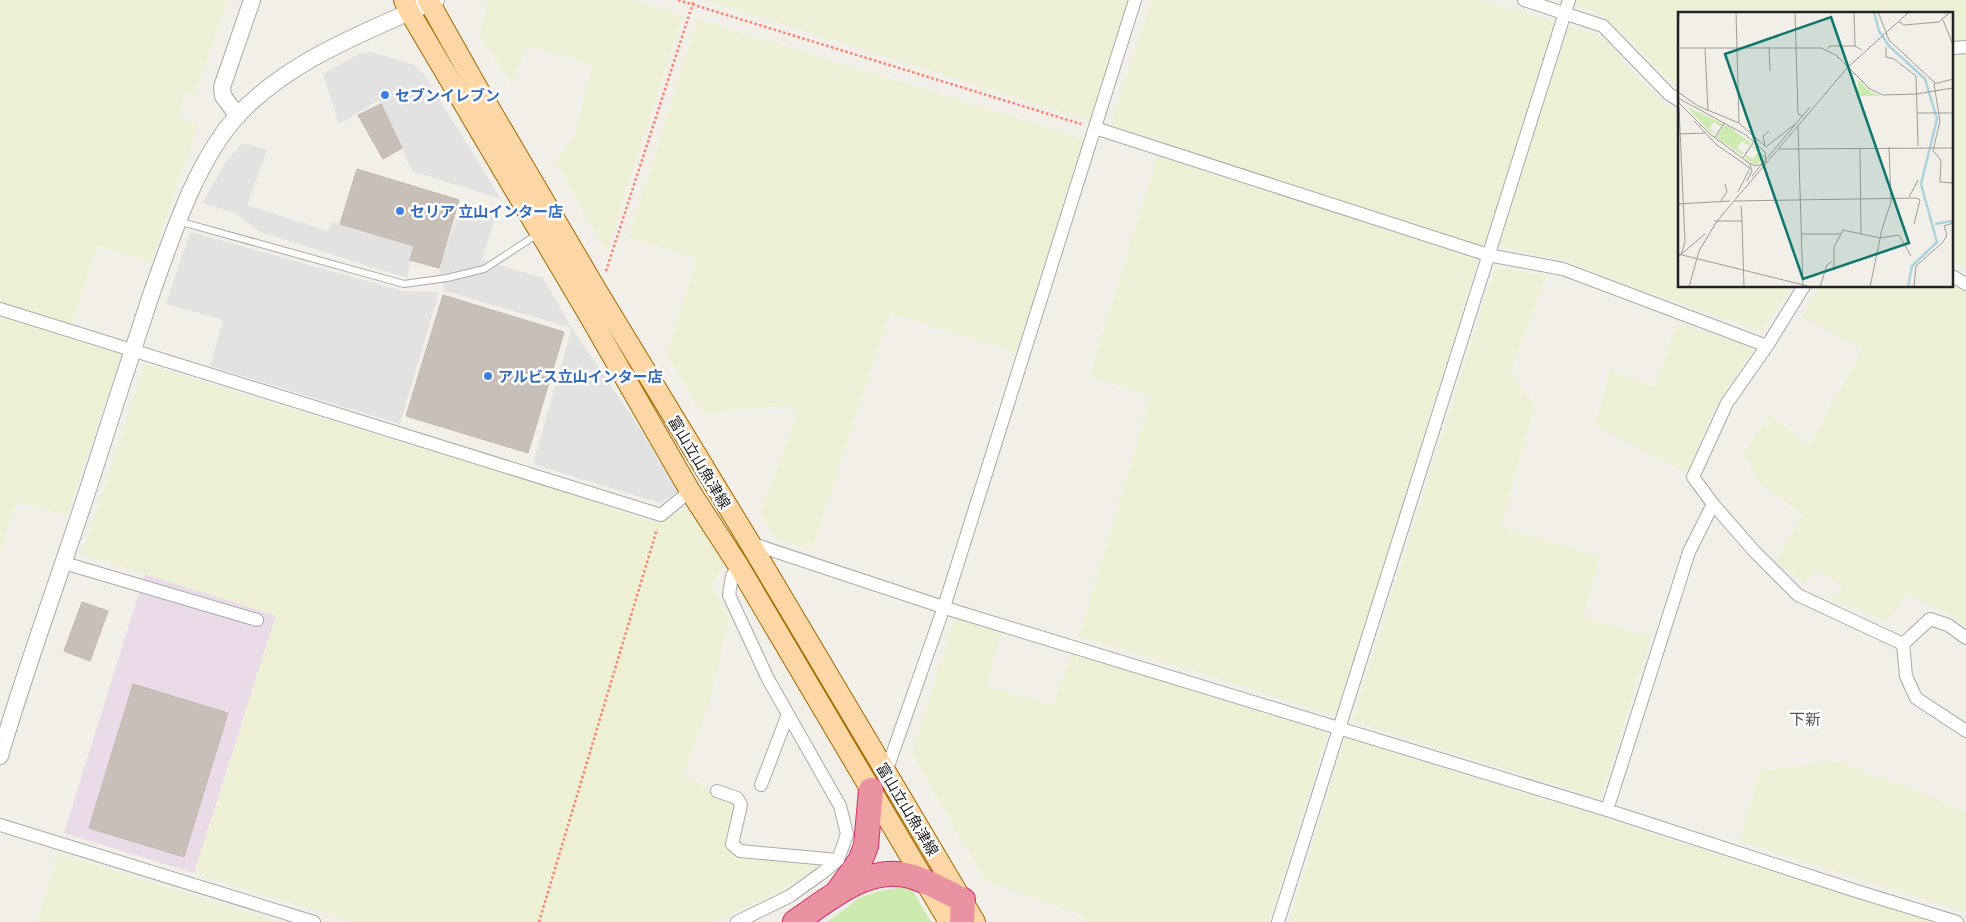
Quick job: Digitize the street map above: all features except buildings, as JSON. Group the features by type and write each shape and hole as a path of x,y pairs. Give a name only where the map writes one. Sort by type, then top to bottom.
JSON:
{"highway":[{"path":"833,897 860,861 866,846 870,790"},
{"path":"795,922 860,881 888,873 911,876 925,882 962,911"}],"main road":[{"name":"富山立山魚津線","path":"431,1 474,82 597,291 886,772 962,911 975,922"},
{"name":"富山立山魚津線","path":"407,6 690,491 738,565 948,922"}],"street":[{"path":"238,116 223,96 222,87 252,0"},
{"path":"886,772 944,607 1135,0"},
{"path":"1524,0 1567,6 1603,26 1669,94 1678,99"},
{"path":"0,756 132,351 177,220 209,155 238,116 271,86 305,62 407,6 431,1"},
{"path":"1278,922 1567,6"},
{"path":"1094,128 1488,255 1562,269 1767,346"},
{"path":"1954,277 1966,284"},
{"path":"1803,288 1767,346 1727,403 1693,476 1713,504 1754,551 1798,595 1902,644"},
{"path":"0,310 661,515 690,491"},
{"path":"1607,810 1689,552 1713,504"},
{"path":"750,543 944,607 1607,810 1957,922"},
{"path":"64,563 257,620"},
{"path":"737,922 790,896 838,860 847,834 840,806 768,679 729,596 732,576 738,565"},
{"path":"1902,644 1930,618 1948,625 1966,638"},
{"path":"1902,644 1906,676 1916,698 1966,731"},
{"path":"761,785 788,714"},
{"path":"718,791 737,798 741,805 732,844 740,852 838,860"},
{"path":"0,825 314,922"}],"lane":[{"path":"177,220 404,284 448,278 484,269 540,233"}],"path":[{"path":"678,0 1094,128"},
{"path":"597,291 610,263 694,0"},
{"path":"539,922 661,515"}],"shaded area":[{"path":"371,52 413,64 423,73 501,199 412,171 379,100 339,124 323,74 361,53"},
{"path":"243,143 267,150 247,205 328,231 332,222 414,246 407,278 260,232 235,213 202,203 227,160"},
{"path":"460,208 495,218 482,260 543,278 572,328 445,291 439,268"},
{"path":"190,232 402,291 439,292 400,424 210,366 223,320 166,304"},
{"path":"572,328 637,424 678,491 660,503 533,464"},
{"path":"145,574 276,615 194,873 64,833"}],"green space":[{"path":"0,0 228,0 195,95 184,91 179,117 198,124 151,262 97,246 68,338 123,352 67,516 17,501 0,554"},
{"path":"488,0 632,0 683,15 607,254 555,161 574,136 593,64 526,46 512,85 480,37"},
{"path":"705,0 1129,0 1091,121"},
{"path":"1151,0 1481,0 1571,26 1605,39 1628,67 1667,105 1678,113 1678,288 1792,288 1762,331 1647,292 1565,261 1484,241 1338,712 1332,715 1079,636 1151,396 1089,376 1162,141 1111,125"},
{"path":"1558,0 1966,0 1966,270 1954,263 1954,12 1678,12 1678,89 1625,36 1597,12"},
{"path":"697,19 1085,139 1016,352 890,313 812,550 774,538 760,512 798,411 787,406 701,413 666,354 697,259 629,237"},
{"path":"1495,267 1547,275 1510,372 1535,405 1501,526 1600,557 1583,617 1651,637 1600,799 1352,721"},
{"path":"1954,282 1966,289 1966,626 1948,613 1907,594 1887,621 1834,601 1842,585 1817,571 1804,583 1775,561 1802,515 1758,481 1743,453 1770,414 1808,446 1863,348 1802,317 1818,288 1954,288"},
{"path":"1677,323 1754,348 1712,413 1687,473 1595,425 1610,370 1655,386"},
{"path":"145,364 546,486 648,521 687,508 725,564 712,585 730,616 708,707 683,775 741,805 732,852 826,863 773,895 712,922 354,922 194,873 276,616 82,554"},
{"path":"955,615 1001,633 986,686 1052,704 1072,652 1328,733 1269,922 1084,922 1085,916 985,880 912,755"},
{"path":"1345,737 1935,922 1289,922"},
{"path":"1842,760 1865,773 1912,788 1966,813 1966,912 1739,841 1760,770"},
{"path":"58,853 220,904 278,922 36,922"},
{"path":"910,886 931,922 827,922 859,898 879,891"}],"place":[{"name":"セブンイレブン","path":"385,95"},
{"name":"セリア 立山インター店","path":"400,211"},
{"name":"アルビス立山インター店","path":"488,376"}],"district":[{"name":"下新","path":"1805,718"}]}
